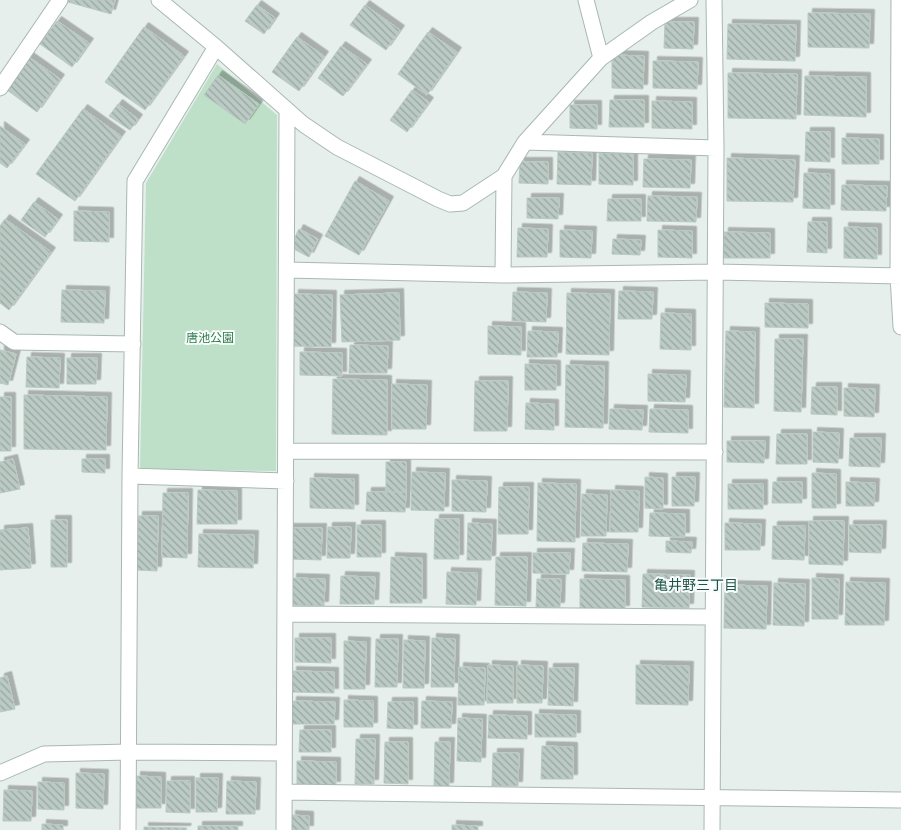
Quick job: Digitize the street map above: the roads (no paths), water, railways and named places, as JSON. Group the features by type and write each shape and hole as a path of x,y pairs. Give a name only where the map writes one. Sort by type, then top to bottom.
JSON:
{"street":[{"path":"0,88 60,0"},
{"path":"159,0 216,47 303,124 337,146 386,173 450,204 463,203 504,176 525,142 601,58 652,22 690,0"},
{"path":"586,0 601,58"},
{"path":"712,830 716,272 714,0"},
{"path":"899,0 899,276 901,327"},
{"path":"128,830 130,476 135,180 216,47"},
{"path":"284,830 288,111"},
{"path":"525,142 716,148"},
{"path":"503,275 504,176"},
{"path":"287,270 503,275 716,272 899,276"},
{"path":"0,332 14,342 132,344"},
{"path":"286,451 715,452"},
{"path":"130,476 286,481"},
{"path":"285,614 713,618"},
{"path":"0,773 44,754 128,752 284,753"},
{"path":"284,792 901,800"}],"district":[{"name":"亀井野三丁目","path":"696,585"}],"park label":[{"name":"唐池公園","path":"210,338"}]}
